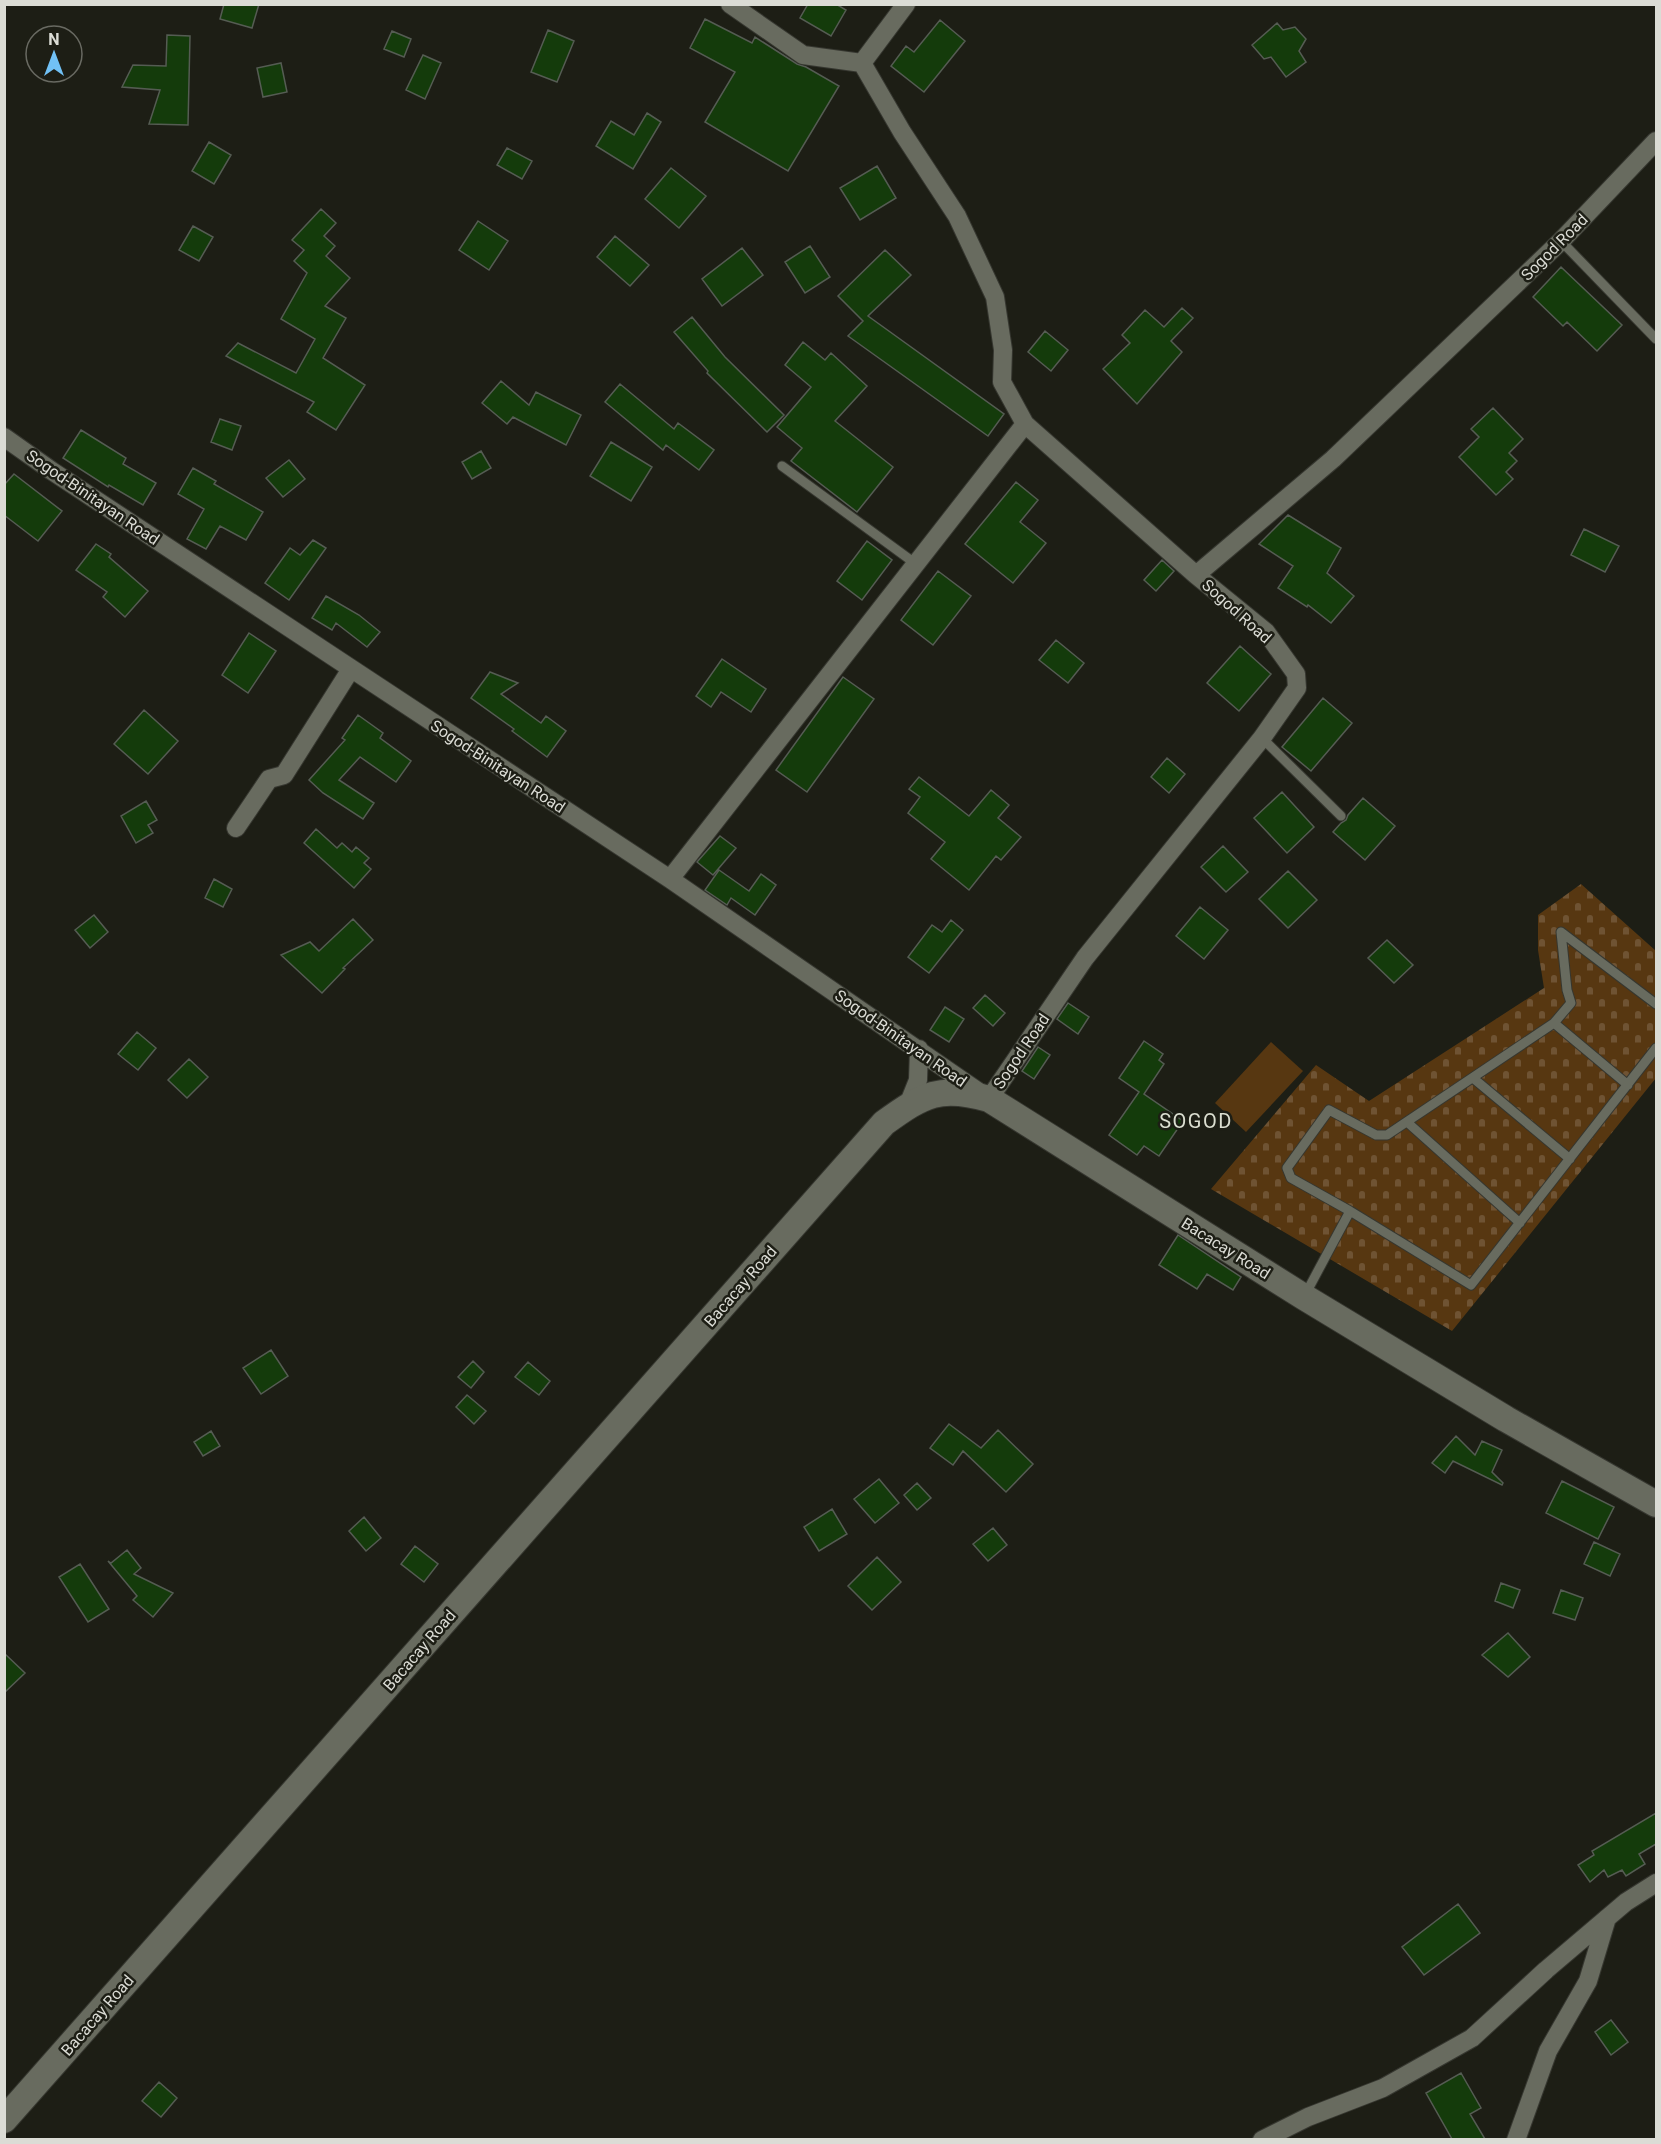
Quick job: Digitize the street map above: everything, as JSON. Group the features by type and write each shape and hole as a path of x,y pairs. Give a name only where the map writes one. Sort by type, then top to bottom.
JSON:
{"main road":[{"name":"Bacacay Road","path":"4,2120 884,1123 908,1106 931,1094 951,1091 989,1099 1304,1297 1506,1419 1656,1504"}],"street":[{"path":"730,4 803,55 862,63"},
{"path":"862,63 906,4"},
{"path":"862,63 902,132 957,216 994,297 1003,350 1002,382 1025,424 1196,575"},
{"name":"Sogod Road","path":"989,1099 1085,958 1262,738 1298,688 1296,674 1266,632 1196,575 1333,459 1561,241 1656,141"},
{"path":"670,879 1025,424"},
{"name":"Sogod-Binitayan Road","path":"4,437 670,879 989,1099"},
{"path":"236,828 269,779 284,775 351,669"},
{"path":"908,1106 918,1080 919,1049"},
{"path":"1262,2139 1308,2117 1383,2088 1472,2038 1545,1970 1626,1902 1656,1883"},
{"path":"1516,2139 1548,2051 1588,1981 1607,1918"}],"lane":[{"path":"1561,241 1656,339"},
{"path":"782,466 916,564"},
{"path":"1262,738 1341,816"},
{"path":"1656,1004 1561,932 1567,990 1571,1003 1554,1023 1387,1135 1376,1135 1329,1110 1287,1168 1291,1178 1350,1211 1472,1286 1656,1048"},
{"path":"1554,1023 1628,1084"},
{"path":"1473,1078 1570,1160"},
{"path":"1407,1122 1520,1223"},
{"path":"1304,1297 1350,1211"}],"green space":[{"path":"1581,884 1656,951 1656,1078 1452,1331 1211,1189 1316,1065 1369,1101 1544,988 1538,950 1538,915"},
{"path":"1271,1042 1303,1071 1246,1132 1215,1103"}],"building":[{"path":"224,4 259,4 252,28 220,19"},
{"path":"808,4 836,4 846,10 831,36 800,18"},
{"path":"705,19 752,43 755,37 797,64 839,86 788,171 705,122 735,72 690,48"},
{"path":"940,20 965,41 924,92 891,66 906,46 914,52"},
{"path":"1277,23 1283,30 1295,27 1306,39 1299,51 1306,62 1286,77 1271,57 1264,59 1252,45"},
{"path":"548,30 574,41 557,82 531,72"},
{"path":"392,31 411,39 404,57 384,49"},
{"path":"167,35 190,36 188,125 149,124 160,90 122,87 133,65 166,66"},
{"path":"423,55 441,63 425,99 406,90"},
{"path":"281,63 287,92 263,97 257,68"},
{"path":"647,113 661,122 633,169 596,146 611,121 634,135"},
{"path":"209,142 231,155 214,184 192,171"},
{"path":"507,148 532,161 522,179 497,165"},
{"path":"877,166 896,198 860,220 840,188"},
{"path":"671,168 706,196 679,228 645,199"},
{"path":"321,209 336,223 324,236 335,246 326,256 350,278 325,306 346,318 323,358 365,385 336,430 307,412 314,402 226,356 238,343 296,373 315,339 281,319 307,273 294,261 304,250 292,240"},
{"path":"478,221 508,241 489,270 459,250"},
{"path":"193,226 213,237 199,261 179,250"},
{"path":"615,236 649,265 630,286 597,257"},
{"path":"810,246 830,277 805,293 785,262"},
{"path":"742,248 763,275 722,306 702,279"},
{"path":"885,250 911,275 868,316 1004,414 988,436 848,336 863,321 838,296"},
{"path":"1561,267 1622,325 1597,351 1567,322 1563,326 1533,297"},
{"path":"1182,308 1193,318 1171,341 1182,352 1137,404 1103,369 1130,343 1122,335 1145,310 1164,327"},
{"path":"692,317 725,357 784,415 767,432 707,373 708,371 674,332"},
{"path":"1045,331 1068,350 1051,371 1028,352"},
{"path":"803,342 825,360 831,353 867,386 835,421 893,467 857,512 791,461 802,448 777,427 811,387 785,365"},
{"path":"501,381 529,405 536,392 581,415 566,445 513,417 507,424 482,403"},
{"path":"620,384 674,429 678,423 714,450 699,470 666,445 663,450 605,402"},
{"path":"1493,408 1523,439 1509,453 1517,461 1506,472 1513,479 1496,495 1459,457 1479,437 1471,429"},
{"path":"220,419 241,426 232,450 211,442"},
{"path":"81,430 126,458 123,464 156,483 143,505 109,485 108,487 63,458"},
{"path":"611,442 652,467 631,501 590,476"},
{"path":"481,451 491,468 472,479 462,462"},
{"path":"289,460 305,479 283,497 266,478"},
{"path":"193,468 216,481 214,484 263,512 246,540 220,526 206,549 187,539 204,509 178,494"},
{"path":"14,474 62,511 38,541 4,515 4,485"},
{"path":"1016,482 1038,500 1020,522 1046,543 1013,583 965,544"},
{"path":"1288,515 1341,548 1327,573 1354,596 1331,623 1308,605 1307,607 1278,588 1293,566 1259,544"},
{"path":"1584,529 1619,546 1605,572 1571,555"},
{"path":"313,540 326,548 289,600 265,583 290,548 300,555"},
{"path":"867,541 892,560 862,600 837,581"},
{"path":"96,544 111,554 109,557 148,591 125,617 103,597 107,592 76,570"},
{"path":"1162,560 1174,571 1156,591 1144,580"},
{"path":"938,571 971,596 933,645 901,620"},
{"path":"326,596 359,615 380,632 367,647 336,623 332,630 312,618"},
{"path":"249,633 276,651 248,693 222,675"},
{"path":"1056,640 1084,663 1068,683 1039,660"},
{"path":"1240,646 1271,674 1239,711 1207,683"},
{"path":"722,659 766,689 751,712 721,692 711,707 696,696"},
{"path":"490,672 518,683 501,694 541,723 546,716 566,731 547,757 512,731 514,729 471,698"},
{"path":"843,677 874,699 807,792 776,770"},
{"path":"1323,698 1352,723 1311,771 1282,747"},
{"path":"144,710 178,741 148,774 114,744"},
{"path":"358,715 383,733 380,738 411,761 396,782 360,757 339,780 374,803 363,819 323,793 309,780 345,740 342,738"},
{"path":"1167,758 1185,774 1169,793 1151,777"},
{"path":"919,777 969,816 991,790 1009,805 998,818 1021,837 1001,860 996,856 969,890 931,859 945,842 908,813 920,797 909,789"},
{"path":"1282,792 1314,827 1287,853 1254,818"},
{"path":"1363,798 1395,826 1365,860 1333,832 1346,820"},
{"path":"146,801 157,820 148,825 153,833 136,843 121,816"},
{"path":"316,829 337,848 342,843 352,852 356,847 369,858 364,863 371,869 354,888 304,843"},
{"path":"720,836 736,848 713,875 697,862"},
{"path":"1223,846 1248,872 1226,892 1201,867"},
{"path":"719,870 749,891 761,874 776,885 755,915 731,898 727,905 705,890"},
{"path":"1288,871 1317,900 1288,928 1259,899"},
{"path":"214,879 232,889 223,907 205,898"},
{"path":"1200,907 1228,930 1204,959 1176,936"},
{"path":"94,915 108,932 90,948 75,930"},
{"path":"353,919 373,940 343,968 345,969 322,993 281,955 310,942 319,951"},
{"path":"951,920 963,930 929,973 908,957 932,925 942,932"},
{"path":"1387,940 1413,965 1394,983 1368,958"},
{"path":"985,995 1005,1013 993,1026 973,1008"},
{"path":"1068,1003 1089,1017 1078,1034 1057,1019"},
{"path":"945,1007 964,1019 949,1042 930,1030"},
{"path":"137,1032 156,1048 138,1070 118,1054"},
{"path":"1144,1041 1163,1054 1159,1060 1164,1064 1144,1094 1183,1121 1159,1156 1144,1146 1137,1155 1109,1135 1139,1092 1119,1078"},
{"path":"1038,1047 1050,1055 1034,1079 1022,1071"},
{"path":"189,1059 208,1077 187,1098 168,1080"},
{"path":"1178,1235 1241,1277 1233,1290 1207,1274 1197,1289 1159,1265"},
{"path":"271,1350 288,1376 261,1394 243,1368"},
{"path":"473,1361 484,1372 471,1388 458,1377"},
{"path":"528,1362 550,1381 539,1395 515,1377"},
{"path":"467,1395 486,1411 474,1424 456,1407"},
{"path":"949,1424 981,1448 998,1430 1033,1464 1006,1492 963,1451 953,1465 930,1448"},
{"path":"211,1431 220,1446 203,1456 194,1442"},
{"path":"1456,1436 1475,1455 1482,1441 1502,1450 1492,1472 1503,1483 1502,1485 1453,1461 1445,1473 1432,1463"},
{"path":"879,1479 899,1503 875,1523 854,1499"},
{"path":"1562,1481 1614,1507 1598,1539 1546,1513"},
{"path":"917,1483 931,1498 917,1510 904,1495"},
{"path":"832,1509 847,1534 819,1551 804,1527"},
{"path":"364,1517 381,1538 366,1551 349,1531"},
{"path":"993,1528 1007,1545 988,1561 973,1544"},
{"path":"1594,1542 1620,1554 1610,1576 1584,1564"},
{"path":"415,1546 438,1564 424,1582 401,1564"},
{"path":"127,1550 141,1568 134,1574 173,1593 153,1617 133,1600 137,1596 108,1561 111,1563"},
{"path":"877,1557 901,1582 872,1610 848,1586"},
{"path":"80,1564 109,1609 88,1622 59,1577"},
{"path":"1501,1583 1520,1590 1513,1608 1495,1601"},
{"path":"1561,1590 1583,1598 1575,1620 1553,1613"},
{"path":"1508,1633 1530,1657 1508,1677 1482,1655"},
{"path":"4,1653 25,1673 4,1693"},
{"path":"1656,1813 1656,1844 1639,1854 1645,1864 1626,1876 1622,1870 1608,1877 1604,1870 1590,1882 1578,1865 1594,1855 1592,1851"},
{"path":"1458,1904 1480,1933 1424,1975 1402,1947"},
{"path":"1611,2020 1628,2042 1611,2055 1595,2032"},
{"path":"1461,2073 1481,2108 1470,2114 1485,2139 1452,2139 1426,2093"},
{"path":"159,2082 177,2098 161,2117 142,2101"}],"district":[{"name":"SOGOD","path":"1196,1121"}]}
